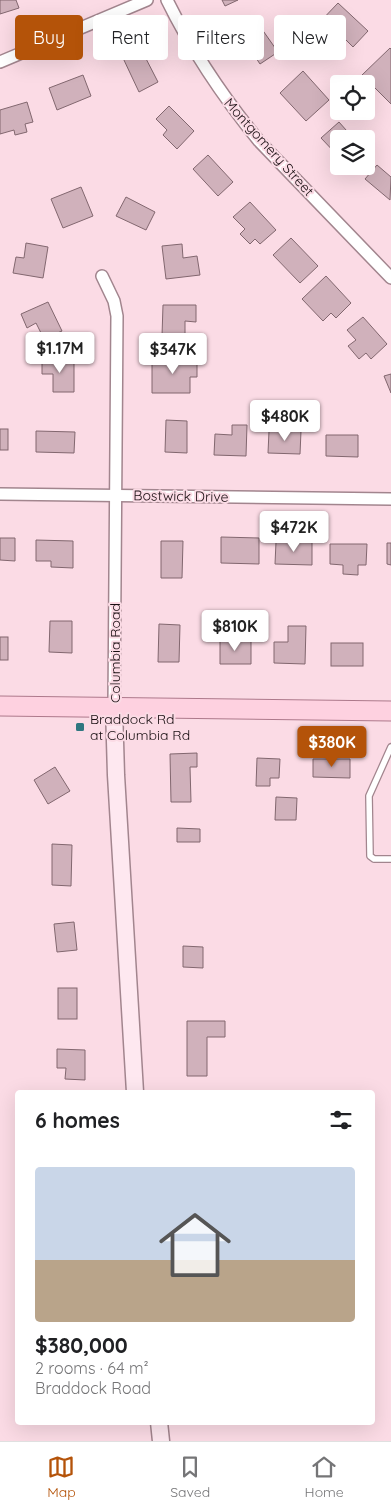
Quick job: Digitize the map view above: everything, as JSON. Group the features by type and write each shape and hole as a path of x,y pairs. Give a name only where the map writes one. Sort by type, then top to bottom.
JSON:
{"main road":[{"path":"0,706 391,710"}],"street":[{"path":"0,62 147,0"},
{"name":"Montgomery Street","path":"167,0 218,90 239,117 259,141 391,278"},
{"name":"Columbia Road","path":"102,276 114,301 118,316 114,707 116,775 135,1090"},
{"name":"Bostwick Drive","path":"0,494 391,499"},
{"path":"159,1425 161,1441"}],"lane":[{"path":"391,747 369,796 368,803 370,856 374,859 391,859"}],"building":[{"path":"0,0 16,0 19,8 0,14"},
{"path":"222,0 238,0 225,6"},
{"path":"338,3 368,31 353,47 346,40 346,15 327,15"},
{"path":"264,32 274,46 274,55 260,64 257,60 264,60"},
{"path":"391,49 391,104 375,88 375,75 362,75"},
{"path":"124,60 147,60 158,82 139,92"},
{"path":"303,71 329,100 306,121 280,93"},
{"path":"83,75 91,96 57,110 49,88"},
{"path":"27,102 33,122 25,124 27,132 15,135 14,130 0,134 0,110"},
{"path":"169,106 194,131 177,149 163,135 167,130 156,119"},
{"path":"339,122 346,130 330,130"},
{"path":"330,130 330,148 321,138"},
{"path":"208,155 233,182 218,196 193,169"},
{"path":"377,165 391,177 390,200 365,179 368,175 375,175 375,167"},
{"path":"81,187 93,216 63,228 51,199"},
{"path":"126,197 155,212 146,230 116,216"},
{"path":"250,202 276,230 260,244 255,239 250,244 240,234 245,229 233,217"},
{"path":"291,238 318,266 300,283 273,255"},
{"path":"26,243 48,247 43,278 13,273 16,257 24,258"},
{"path":"182,244 183,258 197,256 200,275 166,279 162,246"},
{"path":"326,276 351,303 336,318 331,313 323,321 302,299"},
{"path":"48,302 62,331 44,339 36,323 27,328 21,314"},
{"path":"163,305 196,305 196,322 185,321 185,336 162,336"},
{"path":"363,317 387,344 371,359 366,353 359,359 348,346 356,340 347,330"},
{"path":"152,357 197,358 197,377 190,377 190,393 152,393"},
{"path":"42,359 74,359 74,392 53,392 53,374 42,374"},
{"path":"391,374 391,393 384,376"},
{"path":"166,420 187,421 187,453 165,452"},
{"path":"232,425 247,425 246,456 214,455 215,434 232,435"},
{"path":"0,429 8,429 8,450 0,450"},
{"path":"36,431 75,432 74,453 36,452"},
{"path":"269,431 301,431 300,454 268,453"},
{"path":"326,435 358,435 358,457 326,456"},
{"path":"221,537 259,538 259,564 221,563"},
{"path":"0,538 15,538 15,561 0,560"},
{"path":"36,540 73,541 73,568 51,567 51,561 36,561"},
{"path":"161,541 183,541 182,578 161,578"},
{"path":"276,542 312,542 312,565 275,564"},
{"path":"387,543 391,543 391,565 387,564"},
{"path":"330,544 367,544 366,565 358,565 358,575 343,574 343,565 330,564"},
{"path":"50,621 72,621 72,653 49,652"},
{"path":"159,624 180,625 179,662 158,662"},
{"path":"288,626 306,626 305,664 274,663 274,642 288,642"},
{"path":"0,637 8,637 8,660 0,660"},
{"path":"220,640 251,641 251,664 220,664"},
{"path":"331,643 363,643 363,666 331,666"},
{"path":"197,753 197,767 190,767 191,802 171,802 170,754"},
{"path":"257,758 280,759 279,778 270,778 270,786 256,786"},
{"path":"313,759 350,759 350,778 313,777"},
{"path":"55,767 70,791 48,804 34,780"},
{"path":"276,797 297,798 296,820 275,820"},
{"path":"177,828 200,829 200,842 177,842"},
{"path":"52,844 72,845 71,886 52,885"},
{"path":"74,922 77,950 57,952 54,924"},
{"path":"183,946 203,947 203,968 183,967"},
{"path":"58,988 77,988 77,1019 58,1019"},
{"path":"187,1021 225,1021 225,1037 207,1037 207,1076 187,1076"},
{"path":"57,1049 85,1050 85,1080 65,1079 66,1068 57,1068"}],"place":[{"name":"Braddock Rd at Columbia Rd","path":"80,727"}]}
